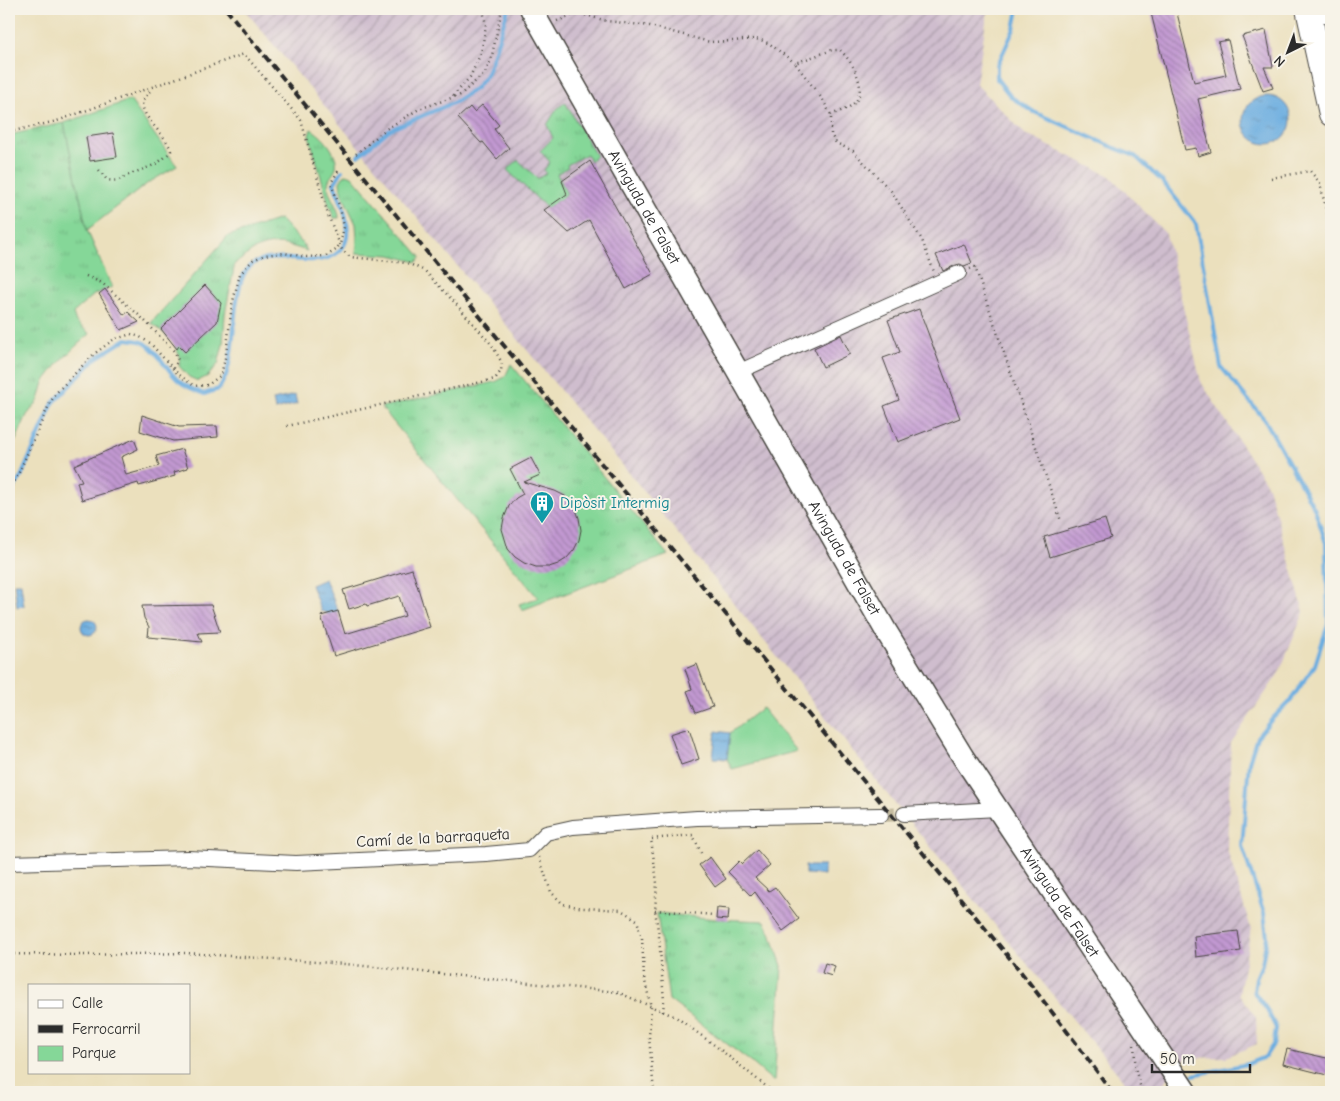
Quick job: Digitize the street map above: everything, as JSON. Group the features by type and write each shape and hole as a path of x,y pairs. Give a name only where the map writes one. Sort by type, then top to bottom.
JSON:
{"highway":[{"path":"1308,9 1331,114"},
{"path":"1330,9 1331,13"}],"main road":[{"name":"Avinguda de Falset","path":"536,17 886,631 963,757 1186,1092"}],"street":[{"path":"738,372 959,273"},
{"path":"904,814 998,809"},
{"name":"Camí de la barraqueta","path":"9,863 188,858 296,863 486,854 529,850 546,834 574,827 697,818 881,815"}],"path":[{"path":"452,97 470,77 481,53 486,26 484,9"},
{"path":"356,154 386,129 419,109 460,95 485,73 491,60 502,9"},
{"path":"536,17 571,17 578,13 607,21 650,26 710,42 734,42 754,39 770,44 795,63 823,100 831,115 831,135 836,143 853,151 891,190 922,240 938,282"},
{"path":"795,63 832,50 840,50 846,56 856,72 860,93 857,100 851,106 831,115"},
{"path":"9,132 57,121 244,54 301,120 328,216 342,250 350,257 407,263 425,272 492,345 502,363 501,371 495,379 287,426"},
{"path":"99,170 107,180 118,182 132,174 150,168 163,160 171,152 169,144 142,108 142,102 152,87"},
{"path":"9,490 17,477 56,393 94,354 113,340 131,334 140,337 150,343 173,369 194,386 208,385 221,375 226,354 232,305 240,274 253,260 265,255 284,253 307,257 326,256 336,250 340,244 344,227 340,208 331,183 340,168"},
{"path":"1272,178 1310,172 1320,183 1331,232"},
{"path":"959,273 975,267 1061,521"},
{"path":"86,276 102,283 116,294 174,351 178,360 173,369"},
{"path":"663,1012 664,1001 659,937 655,910 657,883 651,839 693,835 702,855"},
{"path":"535,844 551,892 563,904 583,908 621,910 637,920 642,938 644,977 652,1007 649,1037 654,1092"},
{"path":"655,910 714,915"},
{"path":"9,954 186,953 346,964 617,992 676,1017 773,1092"},
{"path":"1142,1092 1136,1072 1134,1046 1148,1036"}],"shaded area":[{"path":"244,9 988,9 976,84 1025,134 1110,176 1166,234 1201,382 1268,486 1304,612 1279,673 1231,743 1227,849 1251,929 1239,994 1256,1017 1257,1044 1226,1057 1187,1058 1155,1092 1133,1092 896,805 634,479"}],"green space":[{"path":"130,100 177,166 148,183 87,230 64,123"},
{"path":"565,102 596,156 590,161 587,154 567,165 568,167 557,174 567,194 547,208 507,170 518,160 537,178 546,173 544,170 550,162 540,151 553,138 547,125 556,110"},
{"path":"64,123 87,230 112,287 95,294 73,313 76,322 90,334 58,364 44,382 39,400 27,415 16,440 9,449 9,135"},
{"path":"311,129 325,140 335,156 336,167 329,180 328,189 339,218 334,218 329,205 309,135"},
{"path":"347,174 352,176 421,257 417,262 390,255 356,253 356,224 342,194 340,182"},
{"path":"280,219 307,251 286,245 266,245 252,251 235,263 225,314 223,344 218,364 208,376 198,381 189,377 179,366 180,359 176,347 162,331 151,323 228,236"},
{"path":"511,364 668,555 522,610 519,604 538,598 381,407 495,382 505,377"},
{"path":"762,708 797,751 732,769 727,759 730,733"},
{"path":"657,913 716,919 765,921 782,966 774,1082 751,1062 669,1000"}],"water":[{"path":"1262,96 1272,96 1281,100 1287,106 1290,111 1290,129 1281,140 1272,144 1262,144 1253,140 1247,134 1243,125 1243,115 1247,106 1253,100"},
{"path":"295,395 297,404 275,410 273,400"},
{"path":"325,579 338,611 329,614 321,611 311,585"},
{"path":"14,583 21,583 24,606 17,607"},
{"path":"89,619 97,627 89,635 81,627"},
{"path":"716,731 730,733 727,759 713,758"},
{"path":"805,866 824,866 824,875 805,874"}],"building":[{"path":"1150,9 1176,9 1194,82 1226,75 1218,42 1228,40 1240,89 1198,99 1211,152 1198,156 1196,148 1185,150"},
{"path":"1266,30 1273,67 1264,67 1273,88 1263,91 1242,36"},
{"path":"482,105 499,125 494,129 509,148 497,159 483,142 481,143 458,118 470,107 474,112"},
{"path":"113,133 117,157 90,161 86,137"},
{"path":"590,161 653,274 626,289 589,220 569,233 544,210 567,194 562,181"},
{"path":"964,244 972,263 964,266 956,265 943,271 936,255"},
{"path":"205,285 221,303 217,322 185,352 179,346 177,349 161,329"},
{"path":"105,289 124,315 128,312 139,322 121,330 99,294"},
{"path":"919,309 960,418 898,442 884,406 899,400 883,358 900,352 888,320"},
{"path":"841,335 850,354 823,367 814,348"},
{"path":"142,415 179,427 217,426 218,437 173,441 140,431"},
{"path":"134,439 138,449 121,457 126,475 159,466 156,456 182,449 188,468 174,472 175,476 139,486 138,483 82,500 77,482 82,481 74,465"},
{"name":"Dipòsit Intermig","path":"531,458 540,475 524,482 555,491 565,496 575,507 581,530 574,550 566,559 549,567 536,567 524,563 515,557 508,549 502,529 509,506 516,498 523,494 510,469"},
{"path":"1105,519 1111,538 1050,557 1044,537"},
{"path":"412,569 430,627 334,656 321,616 338,611 345,634 405,616 399,596 367,606 366,604 349,609 343,590"},
{"path":"211,605 220,632 198,633 202,642 148,637 149,627 144,618 142,606"},
{"path":"697,664 713,707 696,713 687,691 692,689 685,669"},
{"path":"689,728 699,759 681,765 670,734"},
{"path":"757,850 770,865 755,878 769,891 775,887 799,919 783,931 755,892 751,896 728,872 739,861 742,864"},
{"path":"710,857 726,879 715,887 699,865"},
{"path":"717,908 729,909 728,920 716,919"},
{"path":"1238,931 1241,951 1196,957 1194,936"},
{"path":"825,963 835,966 832,976 822,973"},
{"path":"1287,1049 1331,1059 1331,1076 1283,1064"}],"waterway":[{"path":"358,156 389,130 455,102 476,88 486,75 508,9"},
{"path":"1018,9 1014,29 997,66 997,79 1011,97 1034,112 1135,156 1162,181 1196,224 1221,367 1265,420 1315,510 1326,543 1328,624 1315,665 1290,701 1257,737 1249,762 1242,846 1264,913 1267,937 1254,992 1267,1010 1276,1028 1274,1043 1265,1057 1248,1064 1193,1075"},
{"path":"9,495 20,479 53,403 96,358 126,339 145,343 159,356 175,377 188,387 204,394 219,389 226,376 229,363 237,300 241,281 246,271 255,263 265,259 326,259 336,254 343,247 347,239 347,220 334,184 342,171"}],"tunnel":[{"path":"881,815 904,814"}],"railway":[{"path":"226,9 1017,967 1112,1092"}],"place":[{"name":"Dipòsit Intermig","path":"542,524"}]}
